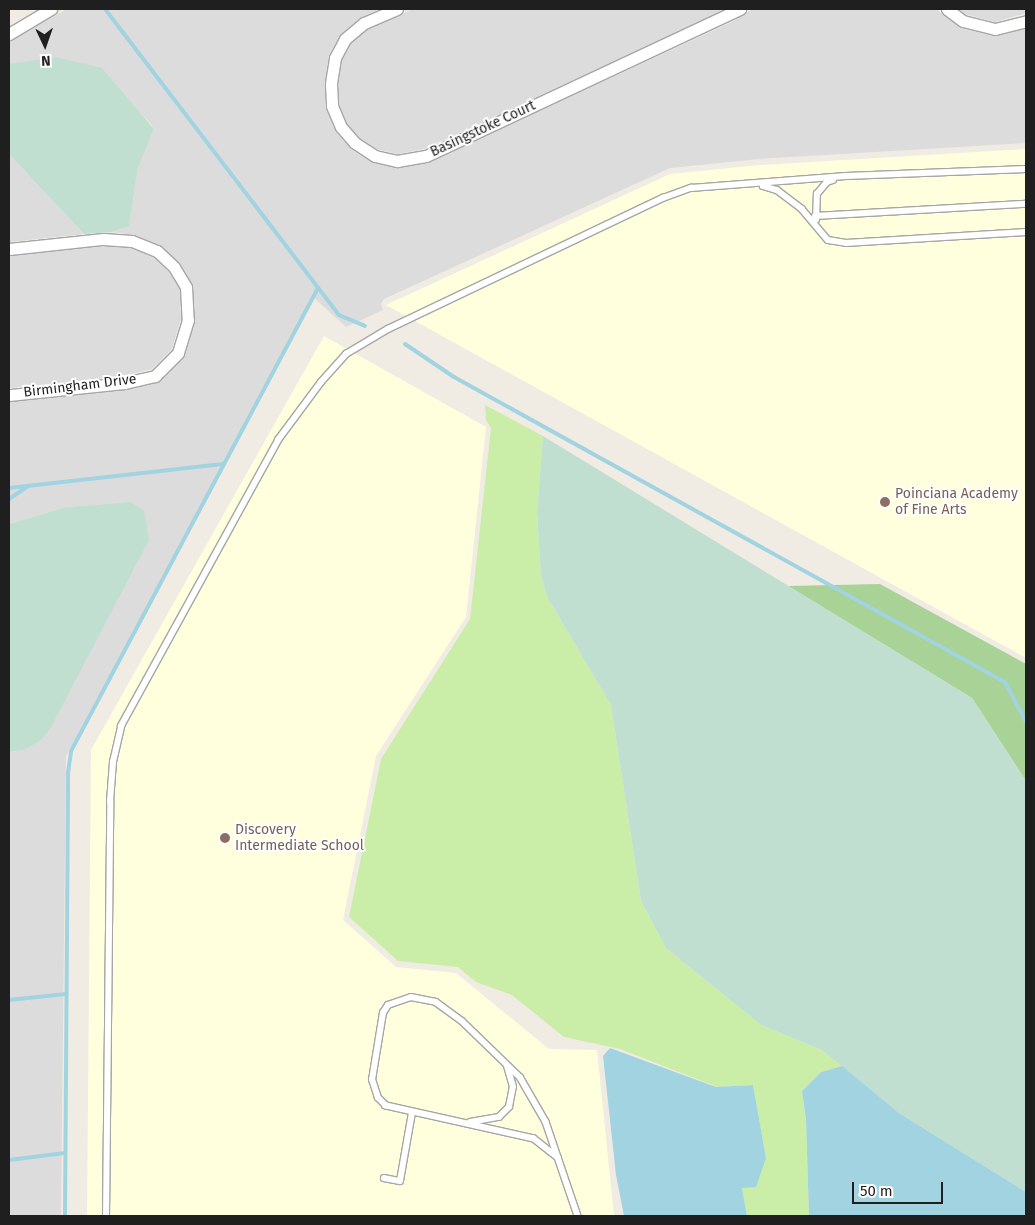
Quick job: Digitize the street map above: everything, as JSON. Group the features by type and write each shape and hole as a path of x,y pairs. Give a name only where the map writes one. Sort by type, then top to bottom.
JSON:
{"street":[{"path":"9,34 50,9"},
{"name":"Basingstoke Court","path":"396,9 364,23 345,39 334,58 331,84 332,106 341,127 355,143 375,156 397,162 426,156 740,9"},
{"path":"947,9 963,21 995,29 1026,21"},
{"name":"Birmingham Drive","path":"9,249 102,239 132,241 157,251 174,267 186,287 188,320 178,353 154,376 124,383 9,396"}],"lane":[{"path":"106,1216 112,762 121,726 278,440 346,354 388,329 663,198 691,188 761,185 846,176 1026,169"},
{"path":"817,229 817,194 827,182 846,176"},
{"path":"761,185 777,190 802,209 828,240 846,243 1026,232"},
{"path":"816,216 1026,204"},
{"path":"558,1158 534,1139 468,1122 412,1113 386,1106 378,1098 372,1080 383,1013 395,1001 411,997 436,1002 462,1021 520,1077 546,1122 578,1216"},
{"path":"468,1122 490,1120 509,1107 513,1087 507,1064"},
{"path":"384,1178 400,1181 412,1113"}],"shaded area":[{"path":"67,9 380,9 362,17 340,35 329,55 325,83 326,109 336,132 352,150 374,163 398,168 427,163 734,21 752,9 936,9 961,28 994,36 1026,28 1026,143 759,159 670,168 384,299 381,304 383,310 346,327 313,297 66,756 61,1216 9,1216 9,752 24,750 50,729 62,701 130,502 66,507 9,524 9,402 124,390 156,382 182,358 193,322 192,286 179,263 160,246 135,235 112,232 129,226 138,168 154,129 151,124 126,98 9,64 9,42"},
{"path":"413,9 728,9 424,149 397,154 377,149 359,138 346,123 338,105 337,85 340,61 350,44 367,30"},
{"path":"958,9 1026,9 1026,13 995,22 965,14"},
{"path":"56,57 102,68 154,129 138,168 129,226 112,232 84,234 9,154 9,64"},
{"name":"Poinciana Academy of Fine Arts","path":"1026,149 1026,658 386,305 670,174 760,165"},
{"path":"9,154 42,189 84,234 9,242"},
{"path":"103,246 131,248 154,258 169,272 180,289 181,319 172,349 152,369 123,376 9,388 9,256"},
{"name":"Discovery Intermediate School","path":"324,336 486,427 466,617 376,756 343,920 396,967 456,973 549,1049 597,1050 614,1216 87,1216 91,750"},
{"path":"543,436 972,698 1026,781 1026,1192 899,1113 822,1050 761,1025 666,948 641,901 611,705 547,597 541,576 537,513"},
{"path":"130,502 144,510 149,540 50,729 41,740 24,750 9,752 9,524 66,507"}],"green space":[{"path":"485,405 543,436 537,513 541,576 547,597 611,705 641,901 666,948 761,1025 822,1050 842,1066 821,1072 802,1091 806,1119 809,1216 747,1216 742,1188 766,1158 753,1085 717,1087 620,1049 564,1037 512,995 476,982 458,967 398,961 349,917 381,759 470,619 491,428 486,420"},
{"path":"880,584 1026,664 1026,781 972,698 788,586"}],"water":[{"path":"610,1048 716,1087 753,1085 766,1158 756,1187 742,1188 747,1216 624,1216 616,1175 603,1056"},
{"path":"842,1066 899,1113 1026,1192 1026,1216 809,1216 806,1119 802,1091 821,1072"}],"waterway":[{"path":"105,9 339,315 365,326"},
{"path":"65,1216 68,773 71,751 318,288"},
{"path":"405,344 454,377 1005,682 1026,722"},
{"path":"9,488 223,464"},
{"path":"9,499 28,486"},
{"path":"9,1000 66,994"},
{"path":"9,1160 65,1153"}],"place":[{"name":"Poinciana Academy of Fine Arts","path":"885,502"},
{"name":"Discovery Intermediate School","path":"225,838"}]}
